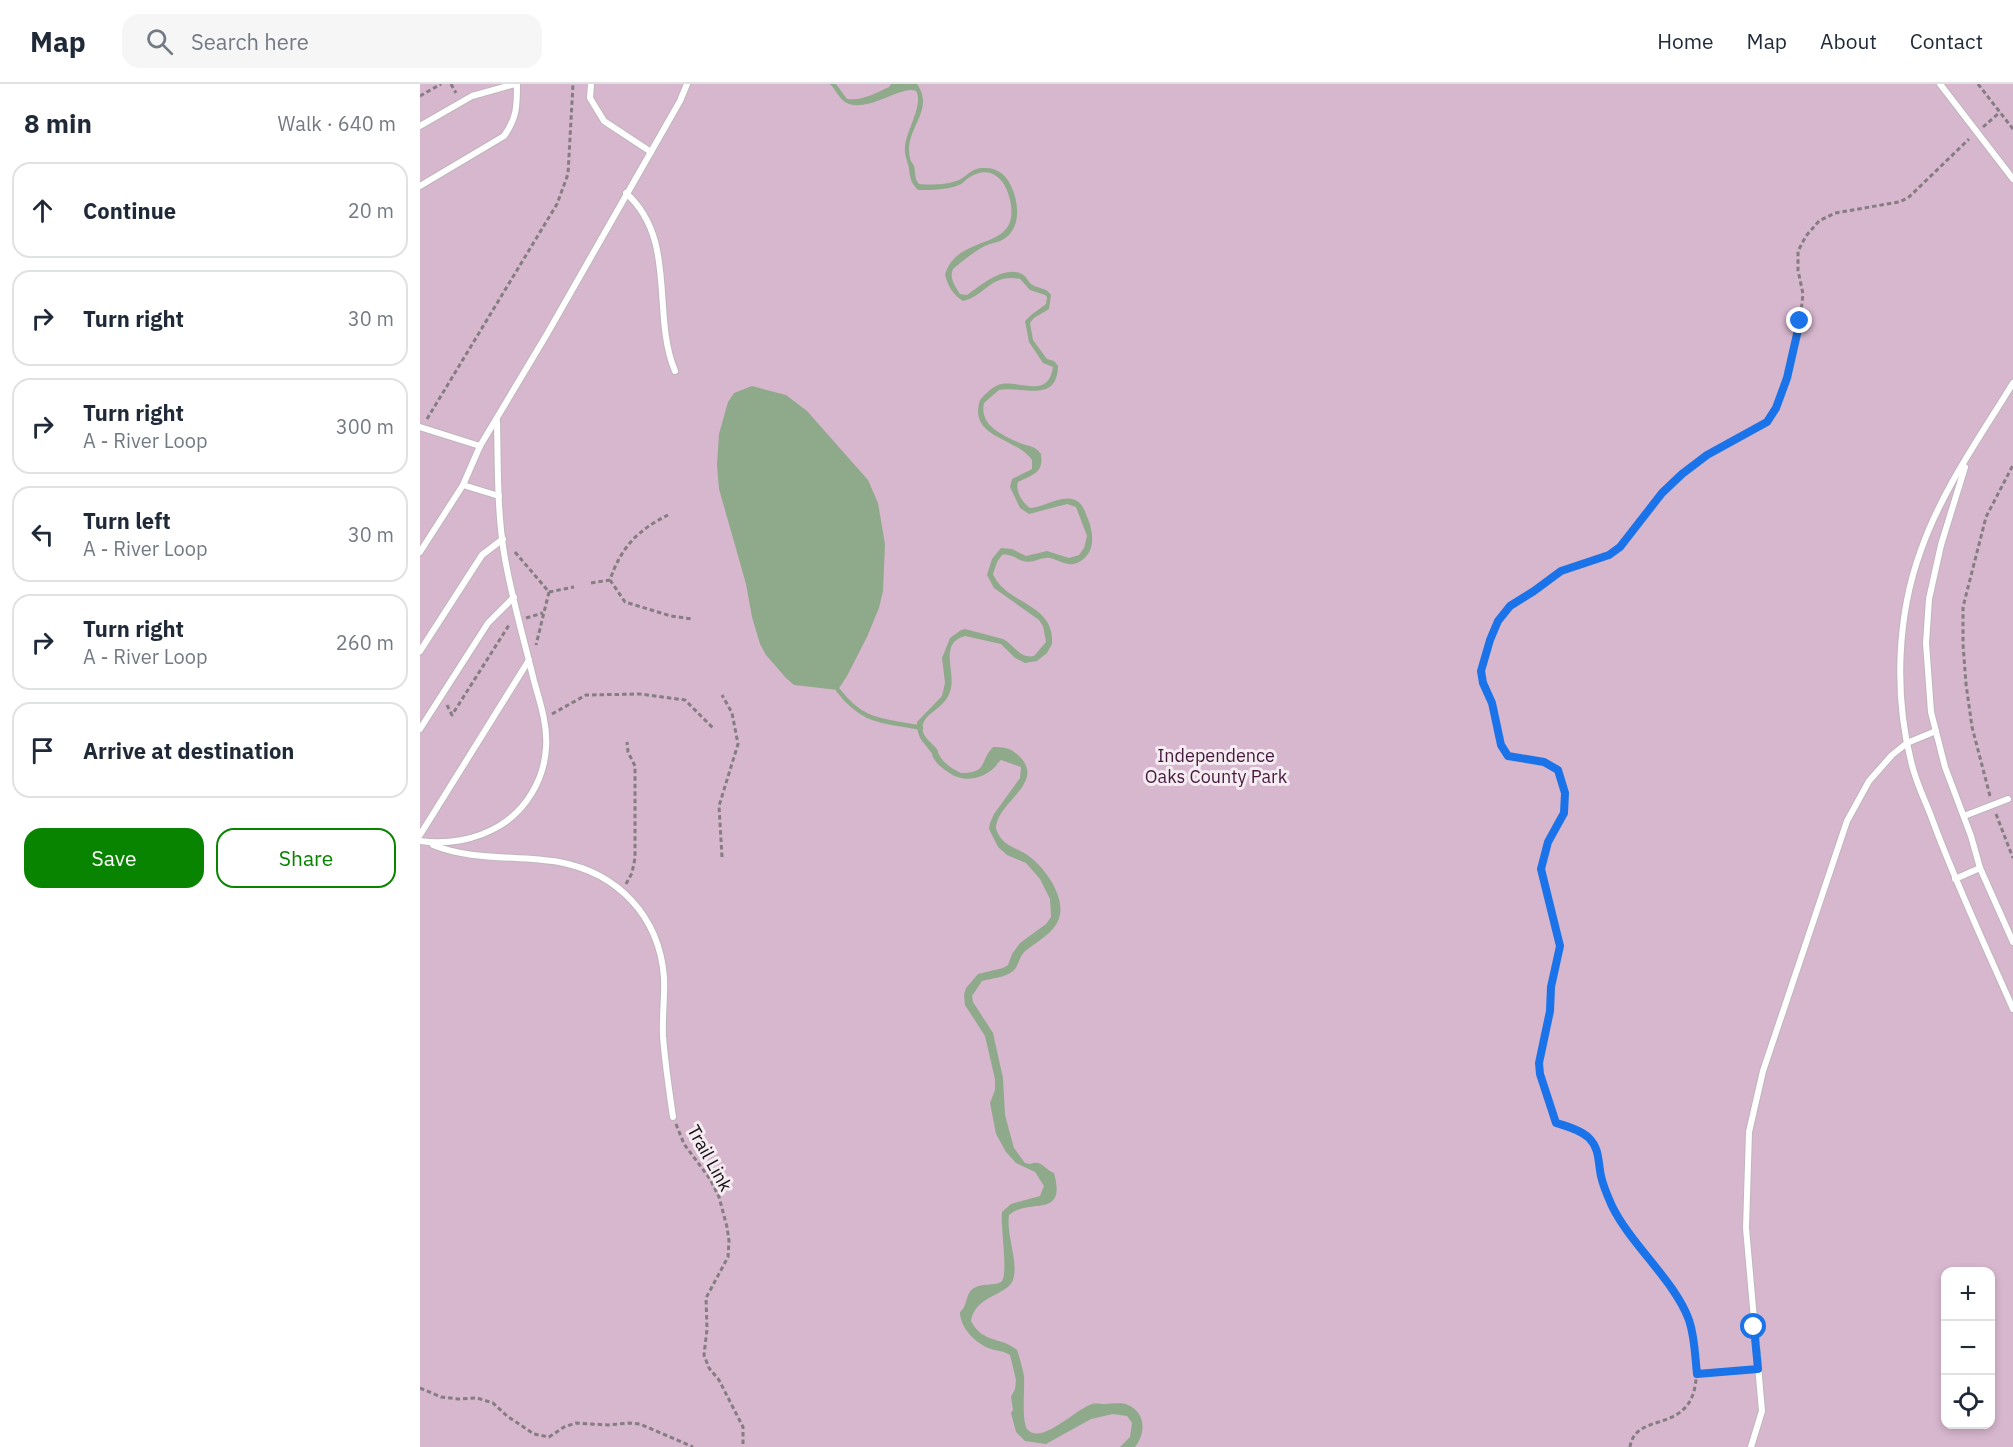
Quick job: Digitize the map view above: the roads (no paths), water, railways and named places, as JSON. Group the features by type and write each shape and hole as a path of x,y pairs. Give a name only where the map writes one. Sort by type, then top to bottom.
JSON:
{"lane":[{"path":"420,126 472,96 516,84 517,101 513,123 504,136 420,186"},
{"path":"591,84 590,98 604,121 651,152"},
{"path":"420,552 463,485 480,446 547,334 680,101 687,84"},
{"path":"1940,84 2013,179"},
{"path":"626,194 642,211 659,258 663,285 665,341 675,371"},
{"path":"2013,383 1945,495 1920,551 1910,585 1904,618 1901,660 1902,706 1911,762 1955,879 2013,1009"},
{"path":"424,842 443,843 476,836 507,822 522,809 533,791 542,770 546,748 543,717 502,539 497,419"},
{"path":"421,427 480,446"},
{"path":"1968,458 1939,554 1929,599 1926,644 1931,712 1945,767 1971,836 1980,868 2013,942"},
{"path":"463,485 499,496"},
{"path":"420,651 482,555 502,539"},
{"path":"420,729 488,622 514,597"},
{"path":"420,834 529,660"},
{"path":"1751,1447 1762,1411 1746,1228 1749,1132 1761,1081 1847,821 1869,780 1892,755 1907,743 1936,731"},
{"path":"1964,816 2008,799"},
{"path":"424,842 449,851 562,863 596,875 622,891 634,902 650,926 660,954 664,977 663,1035 673,1117"},
{"path":"1955,879 1980,868"}],"waterway":[{"path":"838,690 847,701 866,715 875,719 921,728"}],"park label":[{"name":"Independence Oaks County Park","path":"1216,765"}]}
